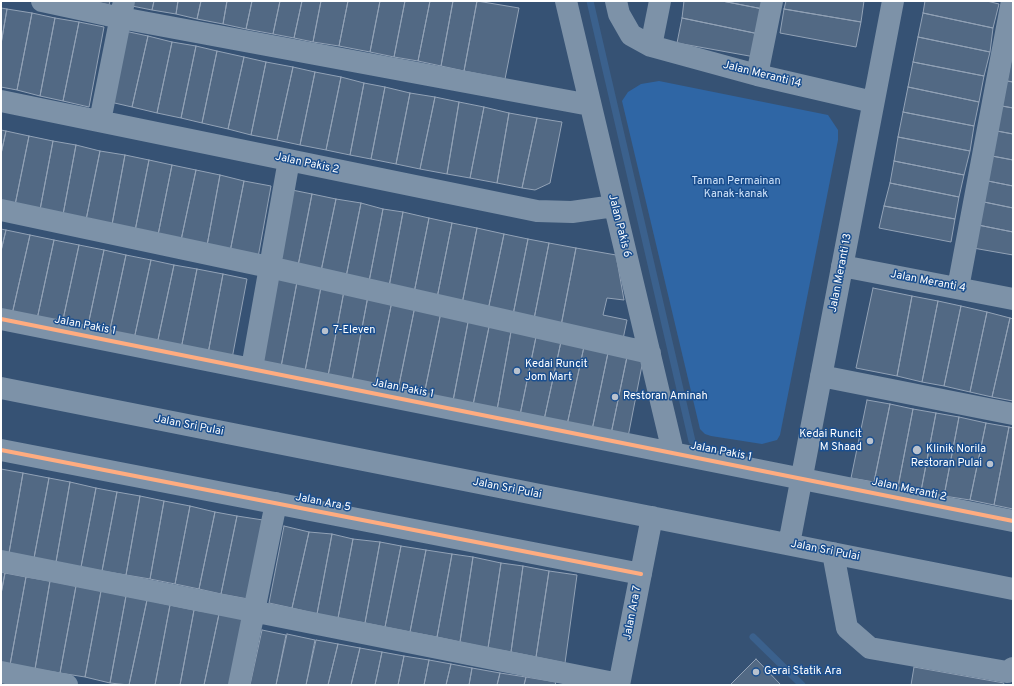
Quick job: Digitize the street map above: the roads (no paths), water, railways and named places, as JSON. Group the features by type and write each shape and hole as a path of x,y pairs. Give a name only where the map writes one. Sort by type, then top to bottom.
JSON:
{"street":[{"path":"42,1 122,9 590,105"},
{"name":"Jalan Pakis 6","path":"566,1 673,452"},
{"name":"Jalan Meranti 14","path":"616,1 619,14 631,35 651,46 757,75 873,102"},
{"path":"651,46 660,1"},
{"path":"757,75 772,1"},
{"name":"Jalan Meranti 13","path":"789,544 892,1"},
{"path":"958,288 1012,1"},
{"path":"100,121 122,9"},
{"name":"Jalan Pakis 2","path":"1,101 537,211 572,212 614,206"},
{"path":"252,368 289,160"},
{"path":"1,210 269,267 650,353"},
{"name":"Jalan Meranti 4","path":"842,266 1013,299"},
{"name":"Jalan Pakis 1","path":"1,319 802,477"},
{"path":"821,376 1013,414"},
{"name":"Jalan Sri Pulai","path":"1,388 1013,589"},
{"name":"Jalan Ara 5","path":"1,450 641,574"},
{"name":"Jalan Meranti 2","path":"802,477 1013,521"},
{"path":"239,685 276,503"},
{"name":"Jalan Ara 7","path":"619,685 652,517"},
{"path":"833,553 847,628 870,648 1007,672 1013,668"},
{"path":"1,561 254,610 619,685"},
{"path":"1,673 67,685"}],"waterway":[{"path":"590,1 692,441"},
{"path":"753,637 802,685"}],"place":[{"name":"7-Eleven","path":"325,331"},
{"name":"Kedai Runcit Jom Mart","path":"517,371"},
{"name":"Restoran Aminah","path":"615,397"},
{"name":"Kedai Runcit M Shaad","path":"870,441"},
{"name":"Klinik Norila","path":"917,450"},
{"name":"Restoran Pulai","path":"990,464"},
{"name":"Gerai Statik Ara","path":"756,672"}],"park label":[{"name":"Taman Permainan Kanak-kanak","path":"736,188"}]}
